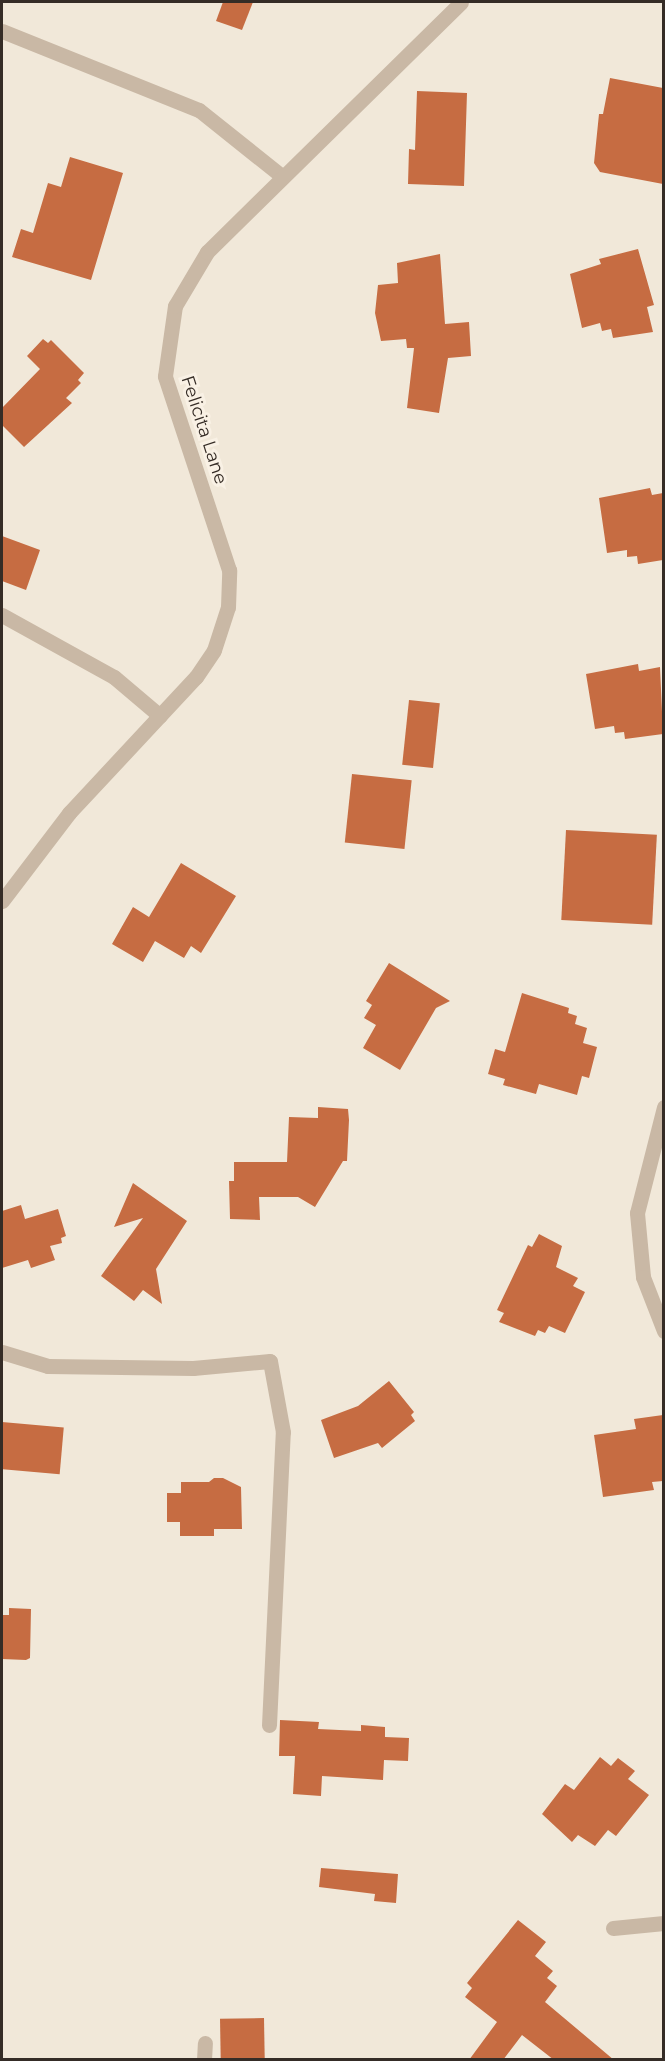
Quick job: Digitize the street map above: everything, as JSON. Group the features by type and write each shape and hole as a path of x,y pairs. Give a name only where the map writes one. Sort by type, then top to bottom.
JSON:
{"street":[{"name":"Felicita Lane","path":"2,901 69,813 202,668 214,650 228,607 229,570 165,376 175,306 207,252 461,2"},
{"path":"2,31 101,68 199,110 283,177"},
{"path":"2,615 114,677 160,716"},
{"path":"663,1107 637,1213 643,1277 663,1330"},
{"path":"2,1352 48,1366 193,1368 270,1361 283,1432 269,1725"},
{"path":"613,1928 663,1923"},
{"path":"204,2060 205,2043"}],"building":[{"path":"223,2 253,2 242,30 216,21"},
{"path":"610,78 663,88 663,184 600,172 594,163 599,114 603,114"},
{"path":"417,91 467,93 464,186 408,184 409,149 415,150"},
{"path":"70,157 123,173 91,280 12,257 21,229 33,233 48,183 61,187"},
{"path":"638,249 654,305 647,307 653,332 613,338 611,329 602,331 600,323 582,328 570,274 601,264 599,259"},
{"path":"440,254 445,324 469,322 471,356 448,358 439,413 407,408 414,348 407,348 406,339 381,341 375,313 378,285 398,283 397,263"},
{"path":"43,339 48,343 51,340 84,373 78,380 81,383 66,398 72,403 24,447 2,425 2,408 40,369 27,356"},
{"path":"650,488 652,495 663,493 663,560 638,564 637,556 627,557 627,550 607,553 599,498"},
{"path":"2,536 40,550 26,590 2,581"},
{"path":"638,664 639,671 660,667 663,734 625,739 624,732 615,733 614,726 595,729 586,674"},
{"path":"409,700 440,703 433,768 402,765"},
{"path":"352,774 412,780 404,849 345,843"},
{"path":"566,830 657,835 652,925 561,920"},
{"path":"181,863 236,896 201,953 191,946 184,958 155,941 143,962 112,944 133,907 149,917"},
{"path":"389,963 450,1001 436,1008 400,1070 363,1048 376,1025 364,1018 372,1005 366,1001"},
{"path":"522,993 569,1008 568,1013 577,1016 575,1024 587,1028 583,1043 597,1047 589,1078 582,1076 577,1095 539,1084 536,1094 503,1085 505,1079 488,1074 495,1049 505,1052"},
{"path":"318,1107 348,1109 349,1120 347,1161 343,1161 315,1207 298,1197 259,1197 260,1220 230,1219 229,1181 234,1181 234,1162 287,1162 289,1117 318,1118"},
{"path":"133,1183 187,1221 156,1269 162,1304 143,1290 134,1301 101,1276 143,1218 114,1227"},
{"path":"21,1205 25,1219 58,1209 66,1236 61,1238 62,1243 50,1246 55,1260 31,1268 28,1260 2,1268 2,1211"},
{"path":"539,1234 562,1246 556,1267 578,1278 573,1286 585,1292 565,1333 549,1326 545,1333 538,1330 535,1336 499,1322 504,1313 497,1310 528,1245 532,1247"},
{"path":"389,1381 414,1412 411,1415 415,1421 382,1448 378,1443 334,1458 321,1420 358,1406"},
{"path":"663,1415 663,1481 652,1482 654,1490 603,1497 594,1435 636,1429 634,1419"},
{"path":"2,1422 64,1427 60,1474 2,1469"},
{"path":"214,1478 223,1478 241,1487 242,1529 214,1529 214,1536 180,1536 180,1522 167,1522 167,1493 181,1493 181,1482 209,1482"},
{"path":"9,1608 31,1609 30,1658 26,1660 2,1659 2,1615 9,1615"},
{"path":"280,1720 319,1722 318,1729 361,1731 361,1725 385,1727 385,1737 409,1738 408,1761 384,1760 383,1780 322,1776 321,1796 293,1794 295,1756 279,1756"},
{"path":"600,1757 611,1766 618,1758 635,1771 628,1779 649,1795 616,1836 608,1830 595,1846 578,1835 572,1842 542,1814 565,1784 574,1790"},
{"path":"321,1868 398,1874 396,1903 374,1901 375,1894 319,1887"},
{"path":"518,1920 546,1942 535,1956 553,1971 547,1978 557,1986 545,2002 614,2060 554,2060 522,2035 503,2060 469,2060 497,2022 465,1997 472,1988 467,1983"},
{"path":"264,2018 265,2060 221,2060 220,2019"}]}
